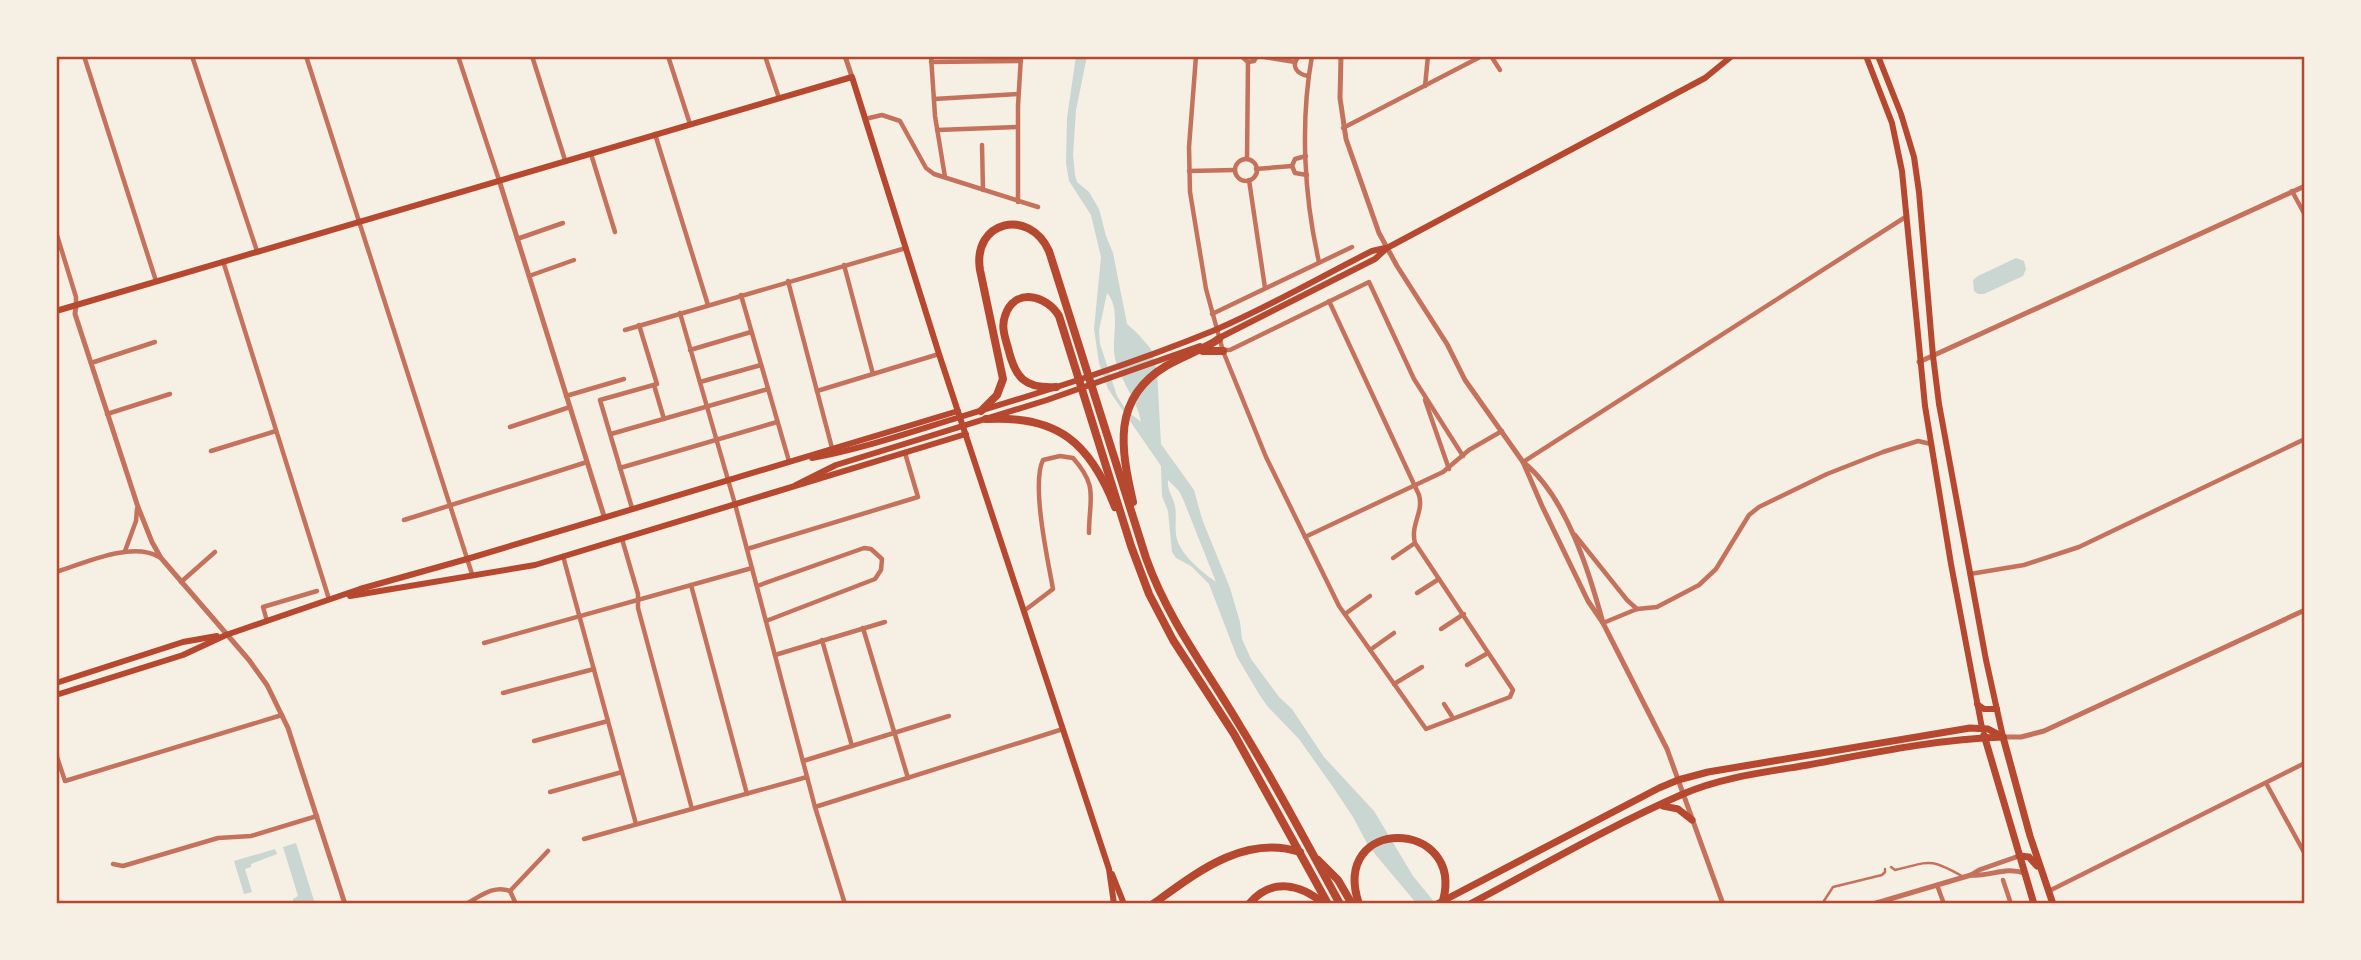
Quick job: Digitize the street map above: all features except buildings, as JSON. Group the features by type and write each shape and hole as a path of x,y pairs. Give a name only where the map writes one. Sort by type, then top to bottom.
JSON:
{"highway":[{"path":"981,411 997,395 1003,379 979,259 981,247 985,239 999,228 1012,225 1027,227 1037,233 1046,244 1080,365 1156,586 1175,625 1241,726 1339,904"},
{"path":"1056,387 1029,384 1015,370 1003,327 1004,317 1012,304 1020,299 1034,297 1053,306 1080,365"},
{"path":"1139,539 1122,451 1126,415 1147,381 1175,358 1196,352 1219,339"},
{"path":"1196,352 1223,351"},
{"path":"1090,395 1143,581 1164,626 1234,734 1326,904"},
{"path":"986,419 1011,419 1042,425 1077,444 1103,479 1131,545"},
{"path":"1359,904 1354,884 1360,858 1368,848 1379,841 1404,837 1421,842 1429,848 1442,868 1445,884 1440,902"},
{"path":"1153,903 1210,867 1243,850 1262,846 1279,847 1314,858 1330,870 1345,889 1352,904"},
{"path":"1249,904 1265,890 1285,886 1307,891 1326,904"}],"main road":[{"path":"796,485 836,465 1175,358 1219,339 1375,259 1387,248 1705,78 1732,56"},
{"path":"1866,56 1896,138 1905,184 1919,362 1951,564 1977,704 1984,737 2034,904"},
{"path":"1878,56 1901,114 1913,157 1923,231 1933,356 1948,456 1997,709 2053,904"},
{"path":"56,311 852,77 939,354 1109,869 1124,904"},
{"path":"789,461 843,452 1083,378 1216,329 1371,251 1387,248"},
{"path":"56,695 183,655 226,635 338,597 959,412"},
{"path":"338,597 516,569 966,433"},
{"path":"1931,444 1948,456"},
{"path":"56,683 183,642 226,635"},
{"path":"1977,704 1984,709 1997,709"},
{"path":"1440,902 1678,780 1718,770 1970,727 1982,728 2003,737"},
{"path":"1470,904 1683,794 1740,777 1878,752 1984,737 2003,737"},
{"path":"1659,806 1678,809 1692,820"},
{"path":"2018,856 2029,857 2043,876"},
{"path":"1109,869 1114,904"}],"street":[{"path":"84,56 156,281"},
{"path":"192,56 257,251"},
{"path":"306,56 472,575"},
{"path":"458,56 604,516"},
{"path":"532,56 565,160"},
{"path":"668,56 690,124"},
{"path":"765,56 779,98"},
{"path":"845,56 852,77"},
{"path":"1196,56 1189,171 1200,257 1223,351 1266,457 1345,614 1426,729 1507,698 1513,694 1512,688 1415,542 1413,530 1421,503 1416,486 1329,301"},
{"path":"1241,56 1248,62 1247,159"},
{"path":"1248,62 1254,61 1258,56 1295,62"},
{"path":"1295,62 1299,56"},
{"path":"1312,56 1308,76 1306,156 1319,262"},
{"path":"1341,56 1343,128 1351,158 1387,248 1441,334 1465,380 1523,462 1588,601 1603,623 1667,749 1723,904"},
{"path":"1425,86 1428,56"},
{"path":"1343,128 1482,56"},
{"path":"1491,56 1500,70"},
{"path":"945,177 937,131 931,59 1021,58 1017,127 1018,202"},
{"path":"1295,62 1299,73 1308,76"},
{"path":"934,99 1018,94"},
{"path":"865,118 876,115 895,118 904,126 926,168 934,174 1038,208"},
{"path":"937,131 1017,127"},
{"path":"655,134 708,305"},
{"path":"982,145 983,190"},
{"path":"591,153 615,232"},
{"path":"1306,156 1295,159 1292,166 1295,173 1307,175"},
{"path":"1247,159 1254,163 1256,169 1255,176 1249,180 1240,178 1235,170 1237,163 1247,159"},
{"path":"1256,169 1292,166"},
{"path":"1189,171 1235,170"},
{"path":"1249,180 1265,288"},
{"path":"1919,362 2305,186"},
{"path":"2292,191 2305,215"},
{"path":"1523,462 1908,216"},
{"path":"517,239 563,223"},
{"path":"56,232 76,296 75,314 138,507 161,558 258,671 282,715 345,904"},
{"path":"1212,314 1352,247"},
{"path":"625,330 906,248"},
{"path":"528,276 574,260"},
{"path":"223,261 329,600"},
{"path":"844,265 873,374"},
{"path":"788,281 832,448"},
{"path":"1223,351 1369,282 1424,397 1463,456"},
{"path":"741,295 789,461"},
{"path":"680,313 735,504 815,807 845,904"},
{"path":"639,325 664,419"},
{"path":"690,350 751,332"},
{"path":"91,363 155,342"},
{"path":"817,391 939,354"},
{"path":"700,382 761,365"},
{"path":"566,396 624,379"},
{"path":"632,508 600,400 655,384"},
{"path":"610,434 768,389"},
{"path":"107,414 170,394"},
{"path":"1424,397 1449,468"},
{"path":"510,427 570,407"},
{"path":"620,468 777,422"},
{"path":"211,451 276,431"},
{"path":"1306,537 1416,486 1449,468 1502,431"},
{"path":"1970,574 2024,565 2079,547 2305,439"},
{"path":"1603,623 1637,609 1657,607 1699,585 1716,569 1749,515 1763,504 1883,452 1918,441 1931,444"},
{"path":"747,549 918,497 905,453"},
{"path":"1024,611 1053,589 1040,497 1041,466 1044,460 1060,456 1073,458 1085,472 1091,484 1089,533"},
{"path":"404,520 587,462"},
{"path":"1523,462 1535,473 1571,531 1603,623"},
{"path":"1542,506 1546,500 1557,505"},
{"path":"124,552 136,521 138,507"},
{"path":"1571,531 1637,609"},
{"path":"622,538 692,809"},
{"path":"1393,558 1415,542"},
{"path":"757,586 864,548 871,549 882,559 881,570 875,579 766,621"},
{"path":"56,572 124,552 143,550 161,558"},
{"path":"181,582 215,552"},
{"path":"563,556 636,824"},
{"path":"484,643 752,568"},
{"path":"1417,593 1439,579"},
{"path":"691,585 747,794"},
{"path":"267,621 263,607 317,591"},
{"path":"1345,614 1370,596"},
{"path":"2003,737 2021,737 2044,731 2305,610"},
{"path":"1441,629 1464,614"},
{"path":"775,655 885,622"},
{"path":"863,628 908,778"},
{"path":"1370,650 1394,633"},
{"path":"822,640 852,746"},
{"path":"1467,665 1488,653"},
{"path":"1394,684 1422,667"},
{"path":"503,693 594,669"},
{"path":"1444,704 1453,718"},
{"path":"56,754 65,781 282,715"},
{"path":"803,761 949,716"},
{"path":"534,741 608,721"},
{"path":"815,807 1063,729"},
{"path":"2048,891 2305,763"},
{"path":"550,792 622,772"},
{"path":"584,839 807,777"},
{"path":"2266,783 2305,854"},
{"path":"113,863 123,866 218,838 251,836 317,816"},
{"path":"510,891 548,851"},
{"path":"1872,904 1968,876 2018,856"},
{"path":"1968,876 2009,870 2024,873"},
{"path":"2003,880 2011,904"},
{"path":"1937,885 1944,904"},
{"path":"466,904 492,889 503,888 510,891 516,904"}],"lane":[{"path":"1891,867 1895,870 1923,861 1933,861 1968,876"},
{"path":"1822,904 1833,887 1882,875 1885,869"}],"shaded area":[{"path":"1076,56 1087,56 1076,110 1073,155 1075,175 1077,182 1089,192 1099,209 1113,253 1127,324 1151,349 1157,372 1161,444 1194,490 1202,519 1230,588 1242,639 1251,659 1279,697 1292,709 1324,757 1374,811 1413,876 1436,904 1417,904 1369,847 1353,817 1299,739 1259,694 1237,657 1209,584 1172,552 1168,511 1162,496 1161,466 1108,389 1099,363 1094,329 1101,257 1091,215 1069,181 1066,163 1067,118","holes":["1107,293 1115,313 1116,360 1141,422 1126,410 1117,396 1100,344 1099,330","1168,480 1183,499 1216,582 1193,563 1179,545 1175,506"]},
{"path":"2016,258 2024,261 2026,269 2023,276 1984,294 1974,291 1973,280 1978,276"},
{"path":"296,843 315,904 293,904 293,899 298,896 283,847"},
{"path":"275,849 277,854 245,869 252,892 244,894 234,861"}]}
